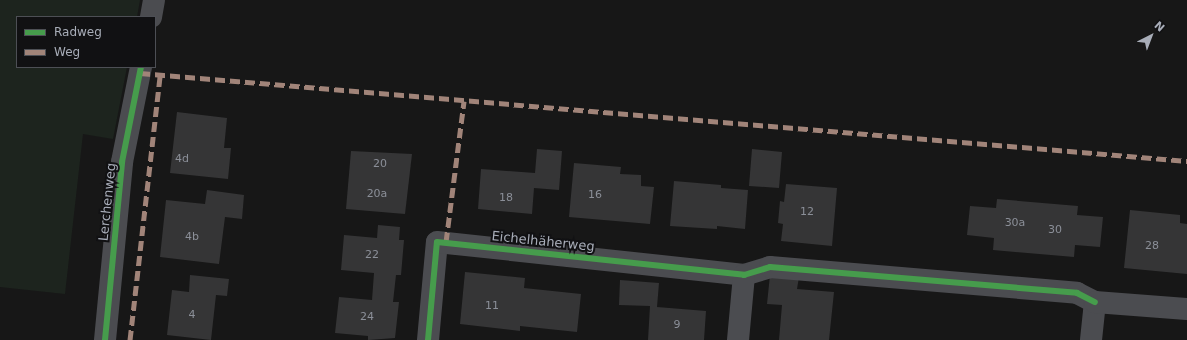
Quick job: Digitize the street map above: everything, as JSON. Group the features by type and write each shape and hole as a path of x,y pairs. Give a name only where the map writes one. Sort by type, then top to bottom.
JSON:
{"street":[{"path":"151,16 154,0"},
{"name":"Lerchenweg","path":"105,340 122,162 141,68"},
{"name":"Eichelhäherweg","path":"428,340 437,242 744,275"},
{"path":"738,340 744,275 770,267 1077,293 1095,302 1187,309"},
{"path":"1091,340 1095,302"}],"shaded area":[{"path":"0,0 140,0 137,16 16,16 16,68 127,68 113,139 83,134 65,294 0,287"}],"building":[{"path":"177,112 227,118 224,148 231,148 228,179 170,173"},
{"path":"537,149 562,151 559,190 534,188 532,214 478,209 481,169 535,173"},
{"path":"752,149 782,152 779,188 749,186"},
{"path":"351,151 412,154 405,214 346,209"},
{"path":"574,163 621,167 620,174 641,175 641,186 654,187 650,224 569,217"},
{"path":"674,181 721,185 721,188 748,190 745,229 717,226 717,229 670,226"},
{"path":"786,184 837,188 832,246 781,241 783,224 778,223 780,201 784,202"},
{"path":"207,190 244,195 242,219 225,217 219,264 160,257 166,200 205,204"},
{"path":"997,199 1078,206 1077,215 1103,217 1100,247 1075,245 1074,257 993,250 994,238 967,235 970,206 996,208"},
{"path":"1130,210 1180,215 1180,223 1187,224 1187,274 1124,268"},
{"path":"378,225 400,227 399,240 404,240 401,275 396,275 393,302 399,302 395,338 368,340 368,336 335,333 339,297 372,300 374,273 341,270 344,235 377,238"},
{"path":"465,272 525,278 524,288 581,294 577,332 520,326 520,331 460,324"},
{"path":"190,275 229,279 227,296 216,295 211,340 167,335 172,290 189,292"},
{"path":"770,275 799,277 797,289 834,292 829,340 779,340 782,305 767,304"},
{"path":"620,280 659,283 657,307 706,311 704,340 648,340 650,306 619,305"}],"marked path":[{"path":"140,73 1187,161"},
{"path":"130,340 160,75"},
{"path":"446,242 464,101"}],"cycle path":[{"path":"105,340 122,162 141,68"},
{"path":"428,340 437,242 744,275 770,267 1077,293 1095,302"}]}
